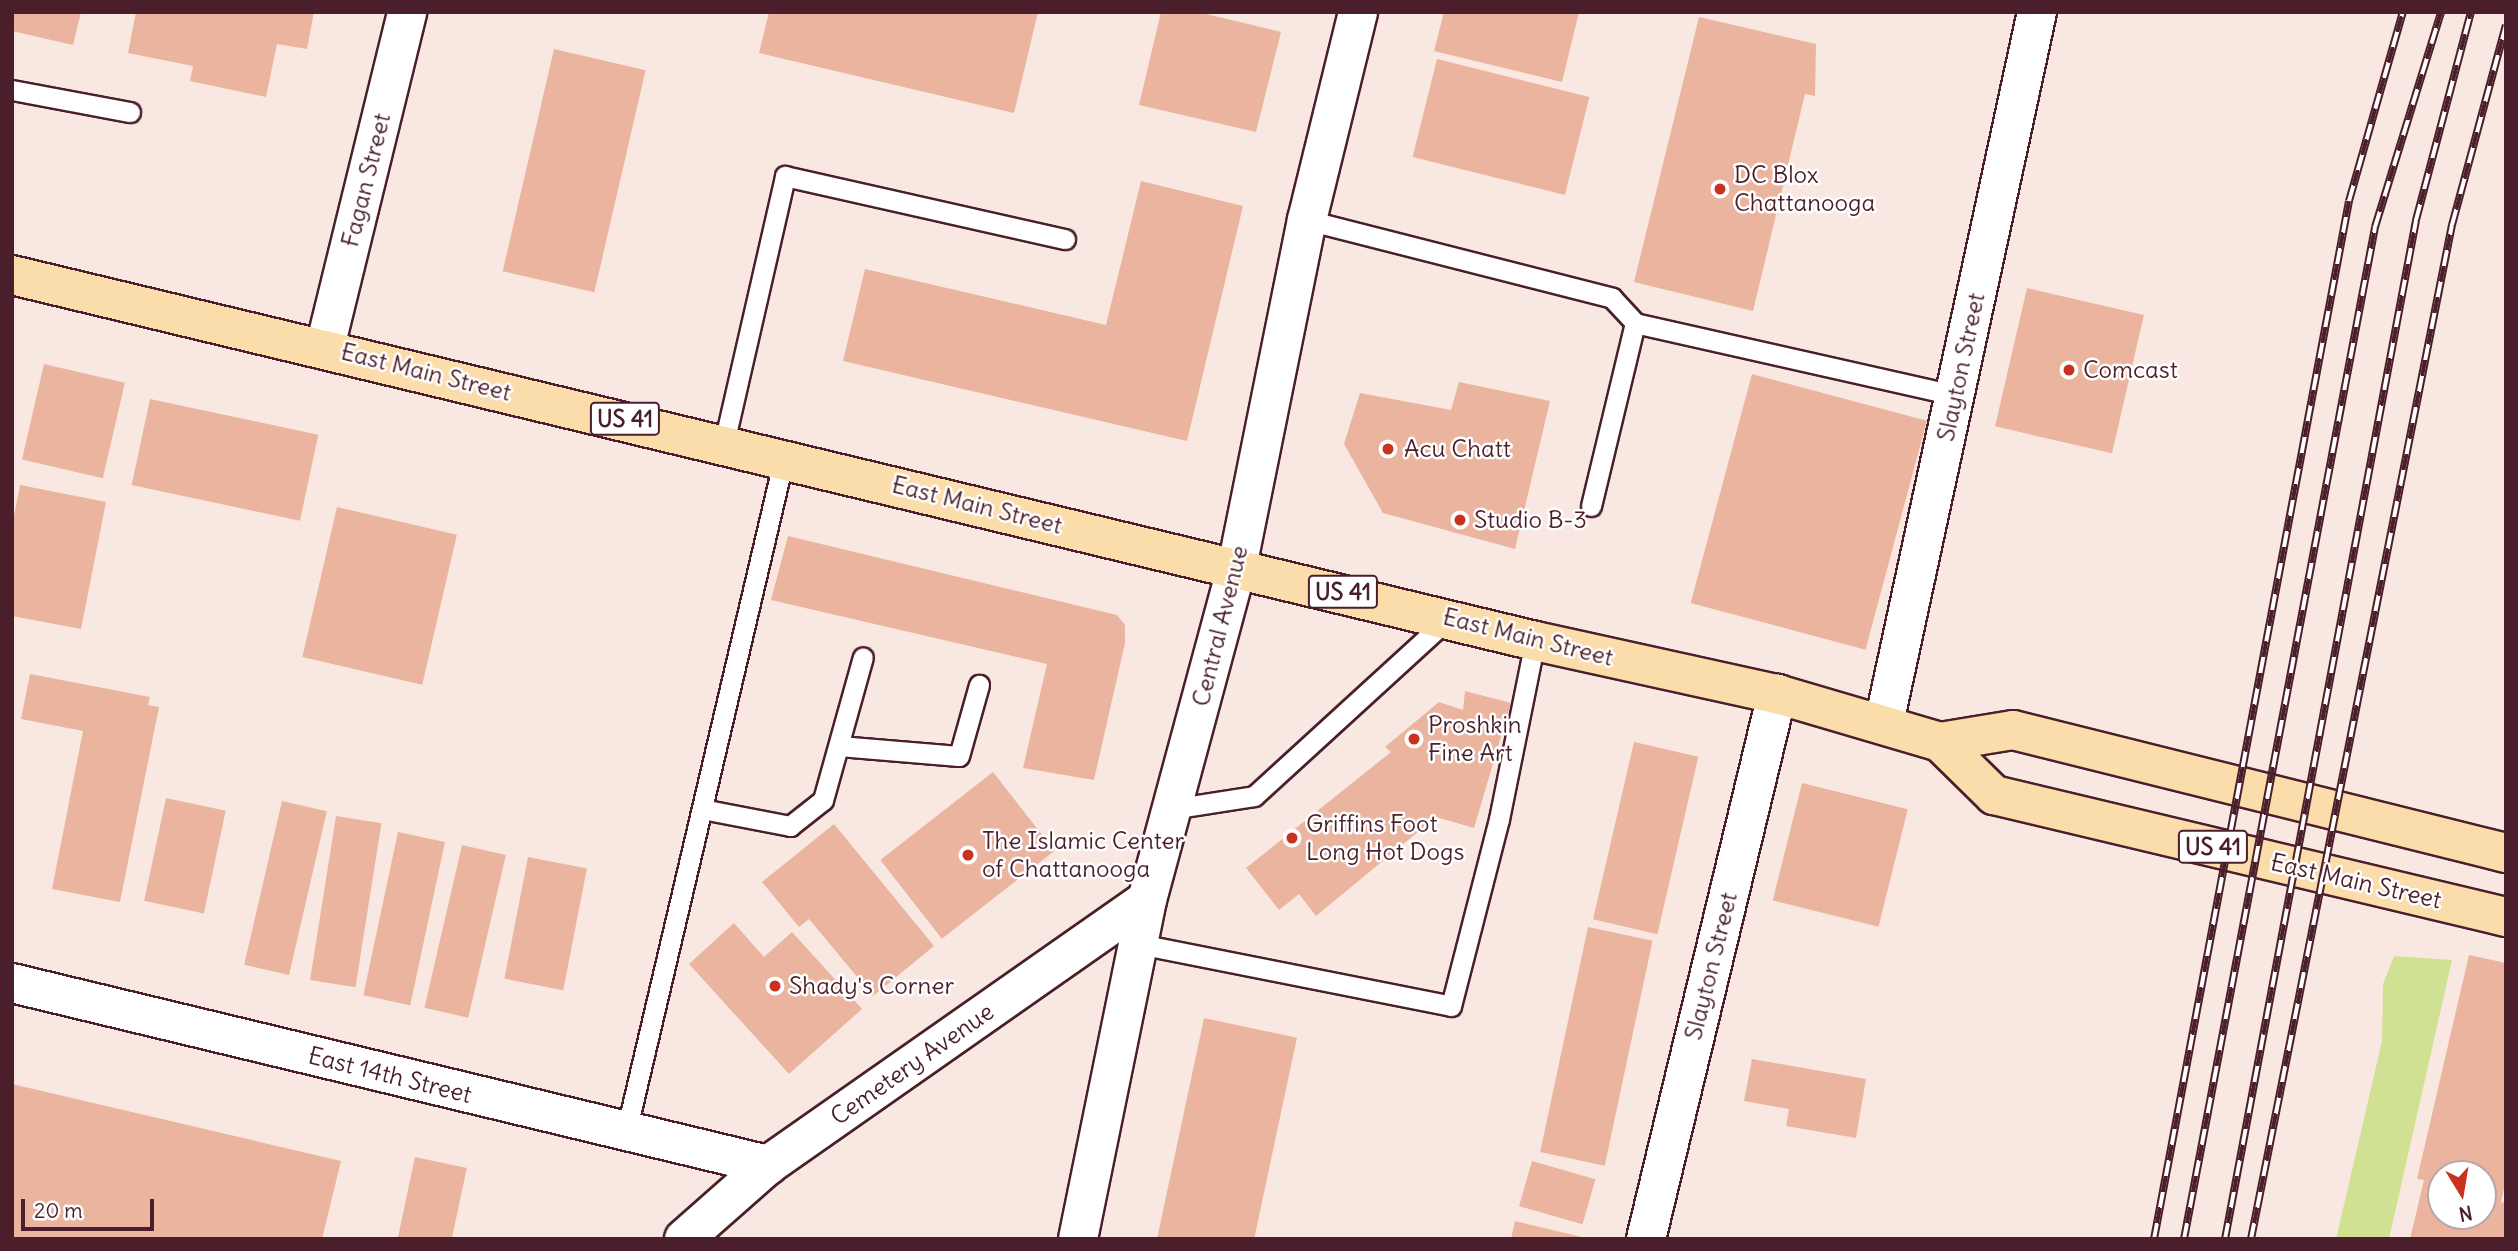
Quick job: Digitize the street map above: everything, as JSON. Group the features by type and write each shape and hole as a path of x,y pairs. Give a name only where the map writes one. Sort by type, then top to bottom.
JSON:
{"main road":[{"name":"East Main Street","path":"13,281 325,347 1450,617 1535,641 1777,694 1884,723 1940,742 1994,795 2506,917"},
{"name":"East Main Street","path":"1940,742 2013,730 2506,853"}],"street":[{"name":"Fagan Street","path":"325,347 407,12"},
{"name":"Central Avenue","path":"1077,1239 1147,900 1237,567 1307,220 1357,12"},
{"name":"Slayton Street","path":"1884,723 2037,12"},
{"name":"Slayton Street","path":"1646,1239 1777,694"},
{"name":"Cemetery Avenue","path":"684,1239 768,1165 1147,900"},
{"name":"East 14th Street","path":"12,983 768,1165"}],"lane":[{"path":"12,89 130,112"},
{"path":"724,443 785,176 1065,239"},
{"path":"1307,220 1612,298 1635,323 1955,394"},
{"path":"1591,506 1635,323"},
{"path":"626,1132 784,457"},
{"path":"1172,809 1254,796 1450,617"},
{"path":"1139,944 1451,1006 1499,819 1535,641"},
{"path":"702,809 790,826 824,800 863,657"},
{"path":"839,746 959,757 979,685"}],"green space":[{"path":"2394,956 2452,960 2389,1239 2336,1239 2382,1041 2383,984"}],"building":[{"path":"12,12 81,12 73,45 12,31"},
{"path":"136,12 314,12 307,49 277,44 266,97 190,81 193,66 128,53"},
{"path":"769,12 1038,12 1014,113 759,53"},
{"path":"1161,12 1198,12 1281,32 1256,132 1139,105"},
{"path":"1444,12 1579,12 1562,82 1434,51"},
{"name":"DC Blox Chattanooga","path":"1699,17 1816,44 1815,96 1805,94 1753,311 1634,282"},
{"path":"554,49 646,70 594,292 503,271"},
{"path":"1437,59 1589,97 1565,195 1413,157"},
{"path":"1141,181 1243,206 1187,441 843,361 865,269 1106,325"},
{"name":"Comcast","path":"2027,288 2144,315 2112,453 1995,426"},
{"path":"44,364 125,383 103,478 22,459"},
{"path":"1752,374 1927,421 1865,650 1691,603"},
{"path":"1459,382 1550,401 1515,549 1383,513 1344,444 1360,393 1451,410"},
{"path":"150,399 318,435 300,521 132,485"},
{"path":"20,485 106,502 81,629 12,616 12,526"},
{"path":"337,507 457,535 422,685 302,657"},
{"path":"788,536 1117,615 1125,625 1125,643 1094,780 1023,768 1047,664 771,600"},
{"path":"30,674 150,697 148,705 159,707 120,902 52,889 83,731 21,719"},
{"path":"1465,691 1511,703 1474,828 1436,817 1316,916 1299,894 1279,910 1246,868 1391,752 1385,747 1439,702 1463,710"},
{"path":"1634,742 1698,757 1657,934 1593,919"},
{"name":"The Islamic Center of Chattanooga","path":"993,772 1055,851 942,939 880,860"},
{"path":"1802,783 1908,809 1878,927 1773,900"},
{"path":"166,798 226,811 204,913 144,901"},
{"path":"282,801 327,811 289,975 244,965"},
{"path":"336,816 381,823 355,987 310,980"},
{"path":"834,824 934,946 873,996 809,919 799,927 762,882"},
{"path":"398,832 445,842 410,1005 363,995"},
{"path":"462,845 506,855 468,1018 424,1008"},
{"path":"528,857 587,868 563,990 504,979"},
{"name":"Shady's Corner","path":"734,923 764,957 792,932 862,1009 789,1074 689,964"},
{"path":"1588,927 1653,941 1605,1166 1540,1152"},
{"path":"2469,955 2506,963 2506,1180 2501,1202 2506,1203 2506,1239 2410,1239 2424,1180 2417,1179"},
{"path":"1204,1018 1297,1038 1254,1239 1157,1239"},
{"path":"1752,1059 1866,1079 1856,1138 1786,1126 1789,1109 1744,1101"},
{"path":"12,1084 341,1161 322,1239 12,1239"},
{"path":"415,1157 467,1168 452,1239 398,1239"},
{"path":"1532,1161 1595,1179 1582,1224 1519,1206"},
{"path":"1515,1221 1586,1238 1586,1239 1511,1239"}],"railway":[{"path":"2154,1239 2349,201 2403,12"},
{"path":"2184,1239 2375,227 2441,12"},
{"path":"2225,1239 2416,220 2471,12"},
{"path":"2251,1239 2452,225 2506,25"}],"place":[{"name":"DC Blox Chattanooga","path":"1720,189"},
{"name":"Comcast","path":"2069,370"},
{"name":"Acu Chatt","path":"1388,449"},
{"name":"Studio B-3","path":"1460,520"},
{"name":"Proshkin Fine Art","path":"1414,739"},
{"name":"Griffins Foot Long Hot Dogs","path":"1292,838"},
{"name":"The Islamic Center of Chattanooga","path":"968,855"},
{"name":"Shady's Corner","path":"775,986"}]}
